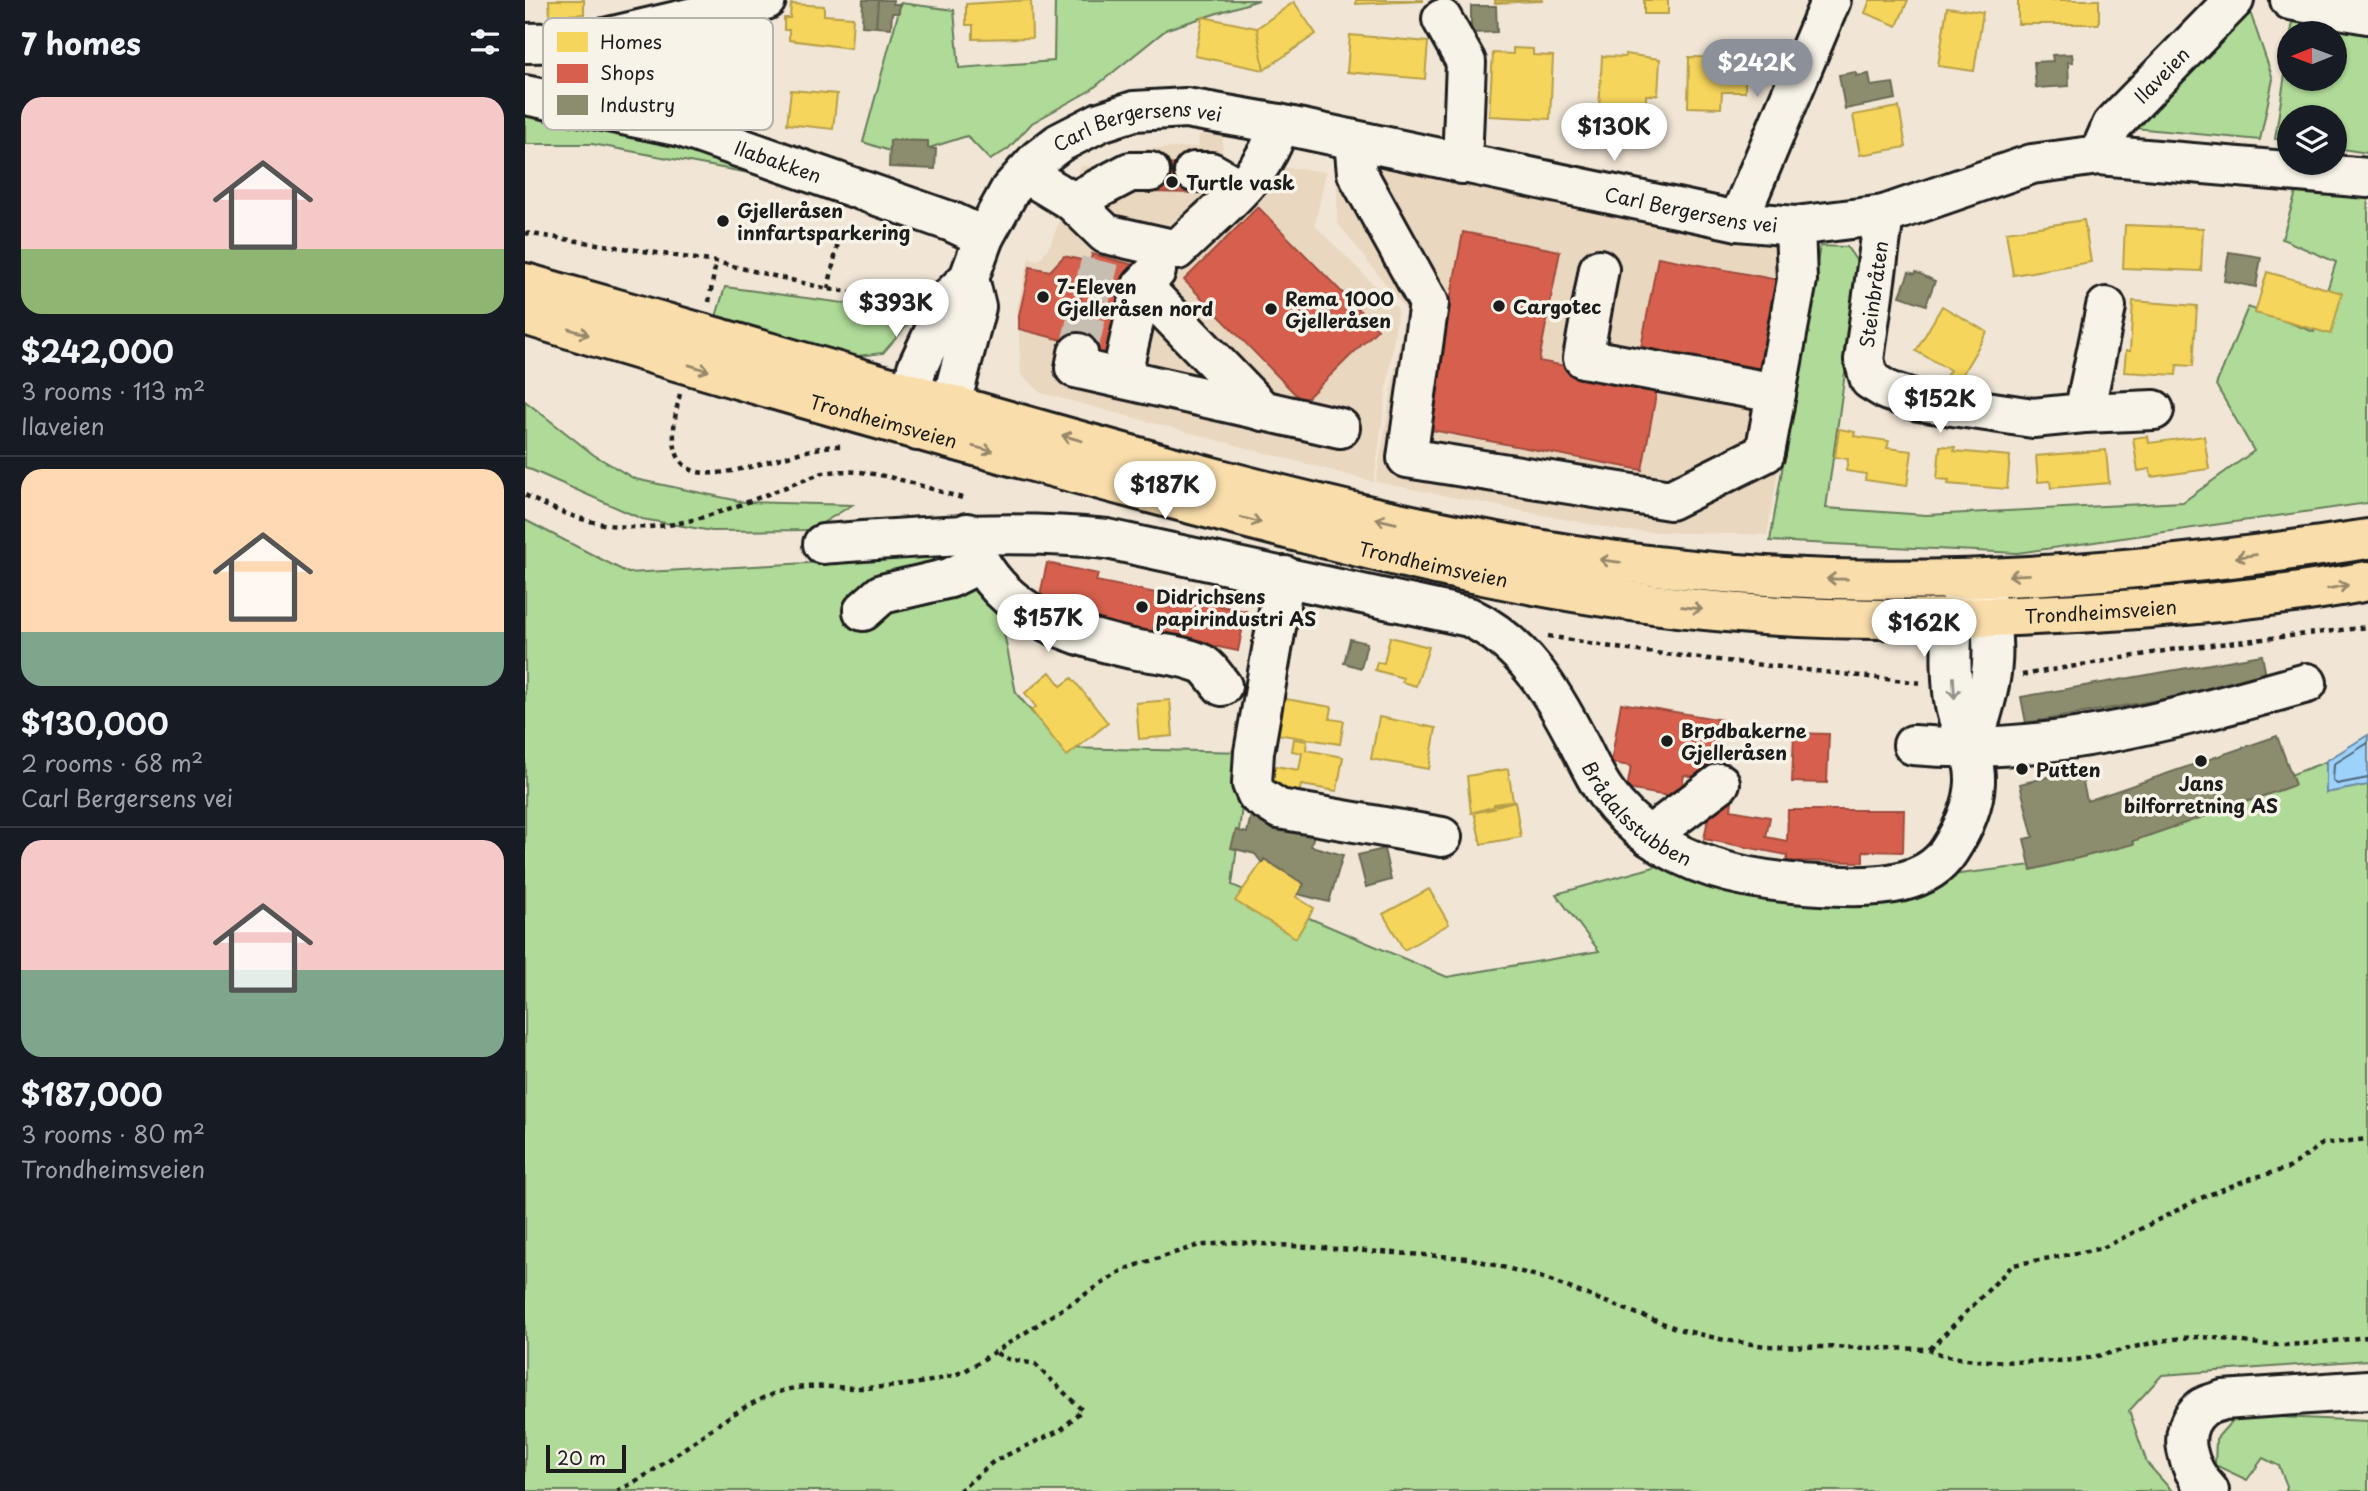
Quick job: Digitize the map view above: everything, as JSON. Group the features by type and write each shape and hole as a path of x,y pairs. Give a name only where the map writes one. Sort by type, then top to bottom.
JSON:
{"highway":[{"name":"Trondheimsveien","path":"525,283 1283,496 1498,544 1588,558 1732,574 1856,580 1979,578 2201,562 2368,539"},
{"name":"Trondheimsveien","path":"525,315 918,431 1298,532 1579,592 1738,613 1855,621 1954,619 2203,604 2368,581"}],"street":[{"path":"690,18 766,0"},
{"path":"1738,221 1831,0"},
{"name":"Ilaveien","path":"2099,155 2112,125 2234,0"},
{"path":"2290,0 2368,15"},
{"path":"1442,19 1466,62 1462,164"},
{"path":"525,43 543,43"},
{"name":"Ilabakken","path":"525,95 543,99"},
{"name":"Carl Bergersens vei","path":"918,431 911,392 916,368 1010,190 1038,159 1078,132 1135,111 1186,108 1279,124 1738,221 1795,226 1884,215 2032,164 2099,155 2368,178"},
{"path":"1121,378 1142,286 1177,250 1215,178 1260,169 1274,145 1279,124"},
{"name":"Ilabakken","path":"690,130 952,222 984,237"},
{"path":"1354,141 1357,173 1429,303 1407,458 1669,500 1765,453 1797,279 1795,226"},
{"path":"1073,202 1140,172"},
{"path":"1025,173 1073,202 1104,245 1177,250"},
{"name":"Steinbråten","path":"1884,215 1864,360 1870,380 1888,391 1919,401 2033,418 2084,413"},
{"path":"1599,269 1583,358 1776,393"},
{"path":"1142,286 1263,411"},
{"name":"Carl Bergersens vei","path":"951,404 976,307 958,291"},
{"path":"2106,307 2084,413 2154,410"},
{"path":"1079,353 1075,368 1340,428"},
{"path":"918,431 951,404"},
{"name":"Brådalsstubben","path":"824,544 972,548 1061,534 1107,539 1469,617 1488,626 1531,664 1548,687 1605,792 1627,818 1649,836 1691,863 1744,878 1843,886 1901,882 1917,877 1948,854 1962,828 1975,782 1970,749 1955,706 1954,619"},
{"path":"863,611 882,594 950,578 972,548 1002,592 1051,624 1129,648 1202,663 1222,686"},
{"path":"1285,576 1254,752 1252,784 1257,795 1279,809 1442,837"},
{"path":"1954,619 1979,578"},
{"name":"Brådalsstubben","path":"1970,749 1986,707 1994,650 1992,617 1979,578"},
{"path":"1913,745 1970,749 2018,746 2131,727 2308,683"},
{"path":"1649,836 1720,783"},
{"path":"2209,1491 2196,1477 2185,1450 2189,1425 2202,1408 2223,1400 2368,1390"}],"path":[{"path":"525,233 716,262 828,289 958,291"},
{"path":"828,289 839,238"},
{"path":"708,310 716,262"},
{"path":"683,383 672,427 673,440 685,463 703,473 725,474 828,446 853,447"},
{"path":"2017,676 2176,649 2368,627"},
{"path":"1930,1349 2013,1265 2103,1248 2201,1198 2249,1179 2289,1168 2322,1144 2368,1139"},
{"path":"617,1491 644,1478 683,1448 770,1395 801,1386 857,1388 938,1382 965,1371 1125,1269 1196,1246 1235,1242 1468,1258 1537,1276 1678,1329 1766,1346 1930,1349 1935,1354 1968,1360 2049,1362 2198,1337 2276,1345 2368,1337"},
{"path":"959,1491 994,1461 1061,1430 1082,1410 1035,1364 1007,1359 993,1352"}],"shaded area":[{"path":"1223,134 1222,158 1228,167 1299,168 1326,172 1315,225 1398,309 1374,482 1041,393 1021,375 1017,308 1029,258 1039,260 1050,245 1081,166 1114,167 1135,149 1198,147 1199,135"},
{"path":"1337,161 1379,165 1687,228 1818,242 1767,535 1624,531 1376,482 1405,309 1337,222"}],"green space":[{"path":"1055,0 1259,0 1167,29 1091,90 1032,123 1008,149 990,160 967,136 904,156 863,142 901,3 954,10 959,68 1054,61"},
{"path":"2248,6 2273,79 2260,140 2123,127"},
{"path":"2294,16 2325,21 2293,21"},
{"path":"2347,25 2368,28 2368,153 2347,150 2347,105 2280,105 2282,91 2347,91"},
{"path":"525,109 543,112 543,130 658,132 765,176 592,144 525,144"},
{"path":"2298,186 2368,198 2368,503 2017,553 1770,541 1820,246 1847,247 1860,266 1826,508 1926,515 2183,502 2254,451 2216,385 2248,307 2314,332 2336,262 2282,239"},
{"path":"725,287 918,313 883,353 840,358 715,320"},
{"path":"525,401 594,455 635,479 744,502 852,505 811,530 712,531 642,519 525,467"},
{"path":"525,520 628,573 988,553 1016,693 1062,748 1249,752 1232,885 1447,977 1599,951 1556,894 1665,864 1895,882 2057,862 2368,746 2368,1360 2162,1375 2129,1411 2147,1463 2172,1491 525,1491"},
{"path":"2237,1415 2368,1421 2368,1491 2286,1491 2287,1486 2279,1466 2263,1458 2247,1480 2215,1465 2216,1439"}],"water":[{"path":"2368,735 2368,785 2326,793 2326,761"}],"building: Homes":[{"path":"549,0 584,0 584,14 550,16"},
{"path":"1031,0 1032,38 973,39 973,25 966,25 966,4"},
{"path":"1356,0 1423,0 1423,1 1356,4"},
{"path":"1495,0 1542,0 1542,1 1495,3"},
{"path":"1644,0 1668,0 1668,14 1644,14"},
{"path":"1870,0 1908,0 1897,26 1865,13"},
{"path":"2018,0 2099,0 2099,24 2018,24"},
{"path":"1294,2 1316,34 1264,70 1257,28"},
{"path":"791,4 824,6 824,15 853,17 851,48 789,40 789,30 784,30 784,18 790,18"},
{"path":"1947,7 1983,12 1974,71 1938,66"},
{"path":"1203,17 1257,28 1264,70 1195,56"},
{"path":"1350,35 1428,42 1425,79 1347,72"},
{"path":"1513,48 1533,49 1533,55 1553,56 1550,119 1489,116 1493,53 1513,54"},
{"path":"1625,54 1660,59 1658,95 1646,95 1646,104 1625,103 1625,111 1599,110 1602,56 1625,57"},
{"path":"1689,57 1745,58 1745,92 1722,92 1721,108 1688,107"},
{"path":"791,90 837,94 833,129 787,124"},
{"path":"1899,107 1906,147 1860,155 1853,115"},
{"path":"2084,220 2091,262 2013,275 2006,232"},
{"path":"2125,225 2203,228 2201,271 2123,268"},
{"path":"2267,272 2342,293 2331,334 2255,313"},
{"path":"2133,301 2197,306 2193,366 2177,365 2176,375 2124,372 2126,351 2130,351"},
{"path":"1942,306 1987,332 1955,387 1943,381 1950,370 1916,351"},
{"path":"1839,429 1855,432 1854,436 1889,441 1887,448 1912,451 1907,486 1865,480 1866,474 1846,471 1848,459 1835,457"},
{"path":"2148,436 2149,443 2204,436 2209,469 2151,477 2150,469 2138,471 2133,438"},
{"path":"1940,446 1955,447 1954,451 2010,456 2007,489 1948,484 1949,480 1937,479"},
{"path":"2106,450 2109,483 2051,488 2050,481 2038,482 2036,456"},
{"path":"1390,637 1429,647 1416,686 1402,682 1403,678 1375,670 1377,662 1384,663"},
{"path":"1050,672 1061,686 1072,678 1108,723 1067,756 1031,710 1036,707 1025,693"},
{"path":"1280,698 1332,707 1330,719 1344,721 1340,744 1270,733"},
{"path":"1170,700 1173,736 1139,739 1136,703"},
{"path":"1379,717 1436,728 1429,769 1371,759"},
{"path":"1294,739 1307,741 1306,750 1343,757 1337,791 1301,785 1298,798 1271,793 1275,766 1299,770 1302,753 1292,751"},
{"path":"1508,769 1513,801 1494,804 1494,809 1471,813 1467,776"},
{"path":"1515,801 1521,837 1481,844 1474,812"},
{"path":"1264,859 1304,884 1296,897 1314,908 1296,938 1235,901"},
{"path":"1429,889 1449,924 1404,950 1383,914"}],"building: Shops":[{"name":"Turtle vask","path":"1151,164 1195,165 1194,193 1150,192"},
{"path":"1258,207 1378,329 1303,402 1184,280"},
{"name":"Cargotec","path":"1463,232 1560,251 1539,361 1658,384 1642,470 1426,429"},
{"path":"1092,254 1134,265 1110,360 1068,350"},
{"path":"1064,256 1090,262 1070,342 1019,329 1019,315 1030,267 1050,271"},
{"path":"1658,257 1778,280 1760,375 1640,353"},
{"name":"Didrichsens papirindustri AS","path":"1047,563 1098,574 1096,581 1246,611 1238,651 1116,626 1071,620 1073,611 1038,604"},
{"name":"Brødbakerne Gjelleråsen","path":"1621,703 1723,720 1713,780 1684,775 1680,798 1627,789 1631,766 1611,763"},
{"path":"1794,733 1829,734 1827,783 1792,782"},
{"path":"1712,798 1732,801 1731,810 1770,817 1766,837 1787,841 1788,810 1904,810 1903,852 1863,851 1863,862 1787,861 1787,855 1704,839"}],"building: Industry":[{"path":"863,0 878,0 876,27 862,26"},
{"path":"878,0 893,0 893,4 899,4 899,13 892,13 891,28 876,27"},
{"path":"1471,6 1496,6 1497,32 1471,33"},
{"path":"2072,54 2073,62 2068,62 2069,86 2036,88 2034,62 2053,61 2052,55"},
{"path":"1856,72 1856,76 1869,74 1871,86 1893,83 1896,99 1845,109 1839,75"},
{"path":"890,140 928,141 928,148 936,149 935,169 889,167"},
{"path":"2229,252 2261,257 2256,287 2224,281"},
{"path":"1909,272 1916,272 1935,281 1926,305 1900,296"},
{"path":"1350,639 1367,643 1361,668 1344,663"},
{"path":"2262,655 2267,681 2026,723 2021,697"},
{"path":"2277,736 2295,785 2133,841 2134,844 2031,870 2024,839 2033,837 2020,784 2080,769 2087,801"},
{"path":"1251,815 1315,830 1311,846 1343,855 1329,902 1298,894 1304,884 1264,859 1262,863 1255,854 1231,848 1236,830 1247,833"},
{"path":"1384,849 1391,880 1366,887 1358,855"}],"tunnel":[{"path":"1078,353 1101,257"}],"place":[{"name":"Turtle vask","path":"1172,182"},
{"name":"Gjelleråsen innfartsparkering","path":"723,221"},
{"name":"7-Eleven Gjelleråsen nord","path":"1043,297"},
{"name":"Cargotec","path":"1499,306"},
{"name":"Rema 1000 Gjelleråsen","path":"1271,309"},
{"name":"Didrichsens papirindustri AS","path":"1142,607"},
{"name":"Brødbakerne Gjelleråsen","path":"1667,741"},
{"name":"Jans bilforretning AS","path":"2201,761"},
{"name":"Putten","path":"2022,769"}]}
